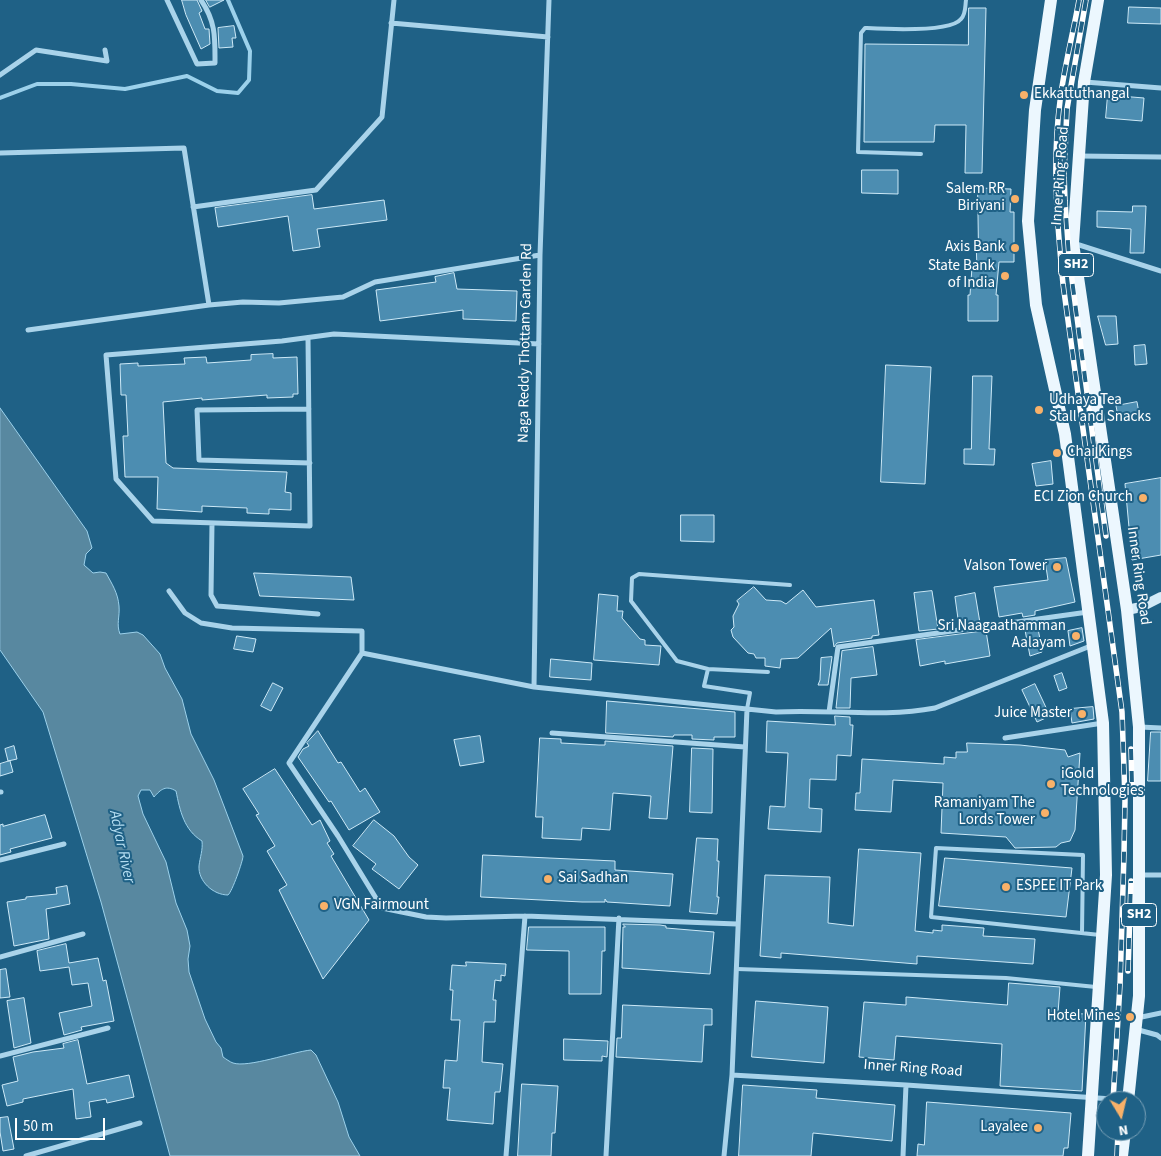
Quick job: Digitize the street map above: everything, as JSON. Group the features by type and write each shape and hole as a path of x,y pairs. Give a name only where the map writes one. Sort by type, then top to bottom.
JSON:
{"main road":[{"name":"Inner Ring Road","path":"1050,0 1035,110 1028,220 1036,305 1065,434 1103,723 1106,875 1088,1156"},
{"name":"Inner Ring Road","path":"1098,0 1084,82 1073,243 1127,610 1139,727 1139,996 1129,1091"},
{"path":"1122,1156 1123,1141"}],"street":[{"path":"167,0 197,64 215,64 215,32 206,7 201,0"},
{"path":"193,207 316,190 382,117 394,0"},
{"name":"Naga Reddy Thottam Garden Rd","path":"534,687 540,255 549,0"},
{"path":"391,23 548,37"},
{"path":"0,75 36,50 107,61 105,50"},
{"path":"1084,82 1161,88"},
{"path":"0,153 184,148 209,305"},
{"path":"1079,156 1161,157"},
{"path":"1073,243 1161,271"},
{"path":"28,330 209,305 243,302 279,303 343,297 374,282 540,255"},
{"path":"308,338 310,526 153,521 116,479 106,354 282,341 334,334 539,344"},
{"path":"309,408 197,410 199,460 310,463"},
{"path":"212,523 211,595 217,606 318,614"},
{"path":"169,591 185,613 201,623 250,629 362,631 362,653 289,763 338,836 382,908 426,917 446,918 525,916 619,918 738,924"},
{"path":"1127,610 1141,608 1161,597"},
{"path":"829,712 838,647 1089,612"},
{"path":"362,653 534,687 776,712 850,713 916,712 935,708 1094,644"},
{"path":"724,1156 732,1075 747,709"},
{"path":"1005,738 1103,723"},
{"path":"1139,727 1161,728"},
{"path":"552,733 745,747"},
{"path":"0,860 64,844"},
{"path":"1139,875 1161,875"},
{"path":"506,1156 525,916"},
{"path":"606,1156 619,918"},
{"path":"0,957 83,934"},
{"path":"1135,1023 1161,1013"},
{"path":"1135,1023 1161,1038"},
{"path":"0,1056 108,1028"},
{"name":"Inner Ring Road","path":"732,1075 906,1084 1096,1098"},
{"path":"903,1156 906,1084"},
{"path":"26,1156 140,1123"}],"lane":[{"path":"922,154 858,152 861,33 865,28 941,27 960,21 965,14 966,0"},
{"path":"768,672 708,669 677,661 630,601 632,578 639,574 790,585"},
{"path":"708,669 704,686 750,693 747,709"},
{"path":"1082,933 1083,855 936,848 930,917 1082,933 1102,935"},
{"path":"737,969 1006,978 1099,988"}],"water":[{"name":"Adyar River","path":"0,408 87,531 92,548 86,554 84,565 93,573 106,573 118,601 118,627 120,634 137,632 143,635 160,654 165,668 182,699 191,734 214,780 243,856 237,876 228,895 212,890 204,882 199,872 202,841 187,826 181,813 176,791 169,788 164,789 154,797 150,790 141,790 138,796 143,814 166,862 176,903 187,930 190,946 189,972 205,1019 221,1048 223,1057 233,1063 240,1064 259,1062 311,1050 316,1055 338,1102 349,1137 360,1156 170,1156 101,902 43,712 0,650"}],"building":[{"path":"182,0 197,0 202,11 199,13 205,29 209,29 210,44 201,49 186,15"},
{"path":"206,0 224,0 210,7"},
{"path":"1129,7 1161,8 1161,24 1128,23"},
{"path":"969,8 986,8 982,173 965,173 966,125 935,125 934,142 864,142 865,44 968,45"},
{"path":"234,26 236,38 232,38 233,47 219,48 218,28"},
{"path":"1108,95 1144,98 1142,121 1106,118"},
{"path":"862,170 898,170 898,194 862,193"},
{"path":"978,188 1011,189 1010,212 1014,212 1014,262 999,262 996,295 998,295 998,321 968,321 968,295 970,295 972,267 977,267"},
{"path":"312,195 314,209 384,200 387,220 317,229 320,247 293,251 288,216 218,227 215,208"},
{"path":"1133,206 1146,206 1144,253 1130,253 1131,229 1097,227 1097,211 1132,212"},
{"path":"454,273 457,289 517,291 516,321 463,319 463,310 380,321 376,290 436,282 435,277"},
{"path":"1098,316 1116,316 1118,344 1106,345"},
{"path":"1145,345 1147,364 1135,365 1134,346"},
{"path":"273,354 273,358 297,357 298,394 293,394 293,397 267,398 267,395 163,402 166,463 173,468 287,472 285,492 291,493 291,510 269,509 269,514 247,513 247,508 202,506 202,512 157,509 158,477 125,477 123,436 128,436 126,395 121,395 120,364 138,363 138,366 185,364 184,358 206,357 207,363 251,360 251,355"},
{"path":"886,365 931,367 925,484 881,482"},
{"path":"973,376 992,376 989,449 995,449 994,465 964,464 964,449 971,449"},
{"path":"1137,402 1139,413 1118,416 1116,406"},
{"path":"1051,461 1053,484 1036,486 1032,464"},
{"path":"1161,478 1161,555 1132,560 1125,484"},
{"path":"681,515 714,515 714,542 681,541"},
{"path":"1066,558 1075,602 1035,611 1035,615 1023,617 1022,613 999,617 994,587 1048,580 1045,560"},
{"path":"254,573 351,577 354,600 260,596"},
{"path":"754,587 766,600 781,601 786,604 803,590 816,607 874,600 879,635 872,636 872,638 837,643 834,647 831,628 798,658 781,659 780,668 765,666 765,658 756,658 754,654 748,653 733,637 731,630 734,627 733,616 739,604 737,601"},
{"path":"932,591 938,629 919,631 914,593"},
{"path":"975,593 980,623 959,626 955,597"},
{"path":"599,594 618,596 617,611 623,611 622,618 640,639 645,640 645,645 661,646 659,665 594,660"},
{"path":"1037,624 1040,639 1037,640 1042,652 1030,656 1024,625"},
{"name":"Sri Naagaathamman Aalayam","path":"1082,628 1084,641 1070,646 1068,631"},
{"path":"986,631 990,656 945,664 945,661 920,666 916,640"},
{"path":"237,636 256,639 253,652 234,649"},
{"path":"873,647 877,675 851,678 850,708 836,708 842,651"},
{"path":"832,657 828,685 818,685 821,658"},
{"path":"551,659 592,663 591,680 550,677"},
{"path":"1062,673 1067,688 1059,691 1054,676"},
{"path":"273,683 283,688 271,711 261,706"},
{"path":"1035,684 1050,716 1037,722 1022,690"},
{"path":"607,701 735,712 735,737 714,737 714,740 692,739 692,735 674,735 673,737 606,733"},
{"name":"Juice Master","path":"1093,707 1094,719 1072,723 1070,709"},
{"path":"835,716 850,717 850,725 853,725 851,756 837,755 836,780 810,779 809,808 822,809 821,832 768,829 770,806 785,807 788,753 766,752 767,721 835,725"},
{"path":"318,731 338,763 341,762 360,792 365,788 380,812 349,830 331,801 329,802 298,757 303,749 309,746 307,743"},
{"path":"1151,732 1161,732 1161,781 1148,781"},
{"path":"480,736 484,762 460,766 454,740"},
{"path":"540,738 561,739 561,743 605,745 605,741 673,746 667,819 649,818 651,796 613,793 610,830 582,828 581,840 542,838 543,817 536,817"},
{"path":"967,743 1020,745 1065,750 1068,757 1080,753 1075,830 1070,841 1061,843 1056,847 1015,848 1006,837 941,833 943,783 893,780 891,812 855,810 856,793 860,793 862,759 944,764 944,757 956,758 956,752 967,752"},
{"path":"14,746 17,759 8,761 5,749"},
{"path":"692,748 713,749 712,813 690,812"},
{"path":"10,761 13,772 0,776 0,764"},
{"path":"275,769 312,825 320,820 330,841 327,843 334,854 331,856 369,920 323,979 279,890 287,885 267,851 275,846 256,815 259,814 243,789"},
{"path":"45,815 52,838 10,849 11,852 0,855 0,825 3,824 3,826"},
{"path":"374,820 394,836 409,857 418,865 399,889 372,869 376,864 353,846"},
{"path":"697,838 718,839 717,897 719,897 717,914 690,912"},
{"path":"859,849 921,853 915,931 933,933 933,930 942,931 942,925 984,928 983,936 1035,939 1033,964 917,956 917,964 781,953 781,958 760,956 765,875 830,877 828,923 853,926"},
{"name":"Sai Sadhan","path":"483,855 615,861 615,870 673,874 670,906 607,902 605,899 605,902 582,902 481,897"},
{"name":"ESPEE IT Park","path":"945,858 1072,868 1066,917 939,906"},
{"path":"67,886 70,904 46,909 49,939 14,946 7,902 26,899 26,897 57,894 56,888"},
{"path":"623,924 660,925 666,926 666,928 714,932 710,974 622,968 623,927 625,927"},
{"path":"529,927 605,927 605,951 602,951 601,994 569,994 569,951 527,950"},
{"path":"66,944 69,963 98,958 103,981 106,980 114,1021 81,1027 82,1030 64,1035 59,1013 92,1006 88,983 72,985 69,967 40,971 37,951"},
{"path":"466,962 506,964 505,976 501,975 501,981 495,980 493,1000 496,1000 495,1022 484,1022 482,1062 503,1064 500,1092 495,1092 493,1124 447,1120 450,1088 443,1088 445,1060 457,1061 460,1020 451,1020 453,990 450,990 452,965 466,966"},
{"path":"6,969 10,997 0,998 0,970"},
{"path":"1009,983 1060,987 1058,1013 1086,1014 1082,1091 1000,1086 1002,1044 896,1036 894,1060 859,1057 864,1002 906,1005 906,997 1007,1005"},
{"path":"24,998 31,1043 14,1048 7,1001"},
{"path":"756,1001 828,1007 824,1063 752,1057"},
{"path":"623,1005 712,1009 712,1025 704,1025 702,1062 616,1057 617,1038 621,1038"},
{"path":"564,1039 608,1041 607,1057 602,1056 602,1061 564,1060"},
{"path":"78,1040 87,1084 129,1075 134,1097 107,1103 106,1099 89,1102 91,1117 76,1119 73,1089 23,1099 23,1102 7,1106 2,1085 18,1081 13,1057 64,1048 63,1044"},
{"path":"522,1084 558,1086 555,1133 552,1133 551,1156 518,1156"},
{"path":"743,1085 817,1090 816,1098 895,1105 892,1141 813,1133 811,1156 739,1156"},
{"path":"927,1102 1071,1113 1068,1148 1064,1148 1063,1156 917,1156 918,1144 924,1145"},
{"path":"8,1117 14,1149 3,1151 0,1118"}],"waterway":[{"path":"0,98 37,84 71,84 125,89 187,76 217,91 238,93 249,80 250,51 228,0"}],"railway":[{"path":"1079,0 1060,101 1056,147 1056,192 1063,284 1122,712 1125,800 1124,854 1120,985 1114,1091"},
{"path":"1086,0 1067,109 1064,172 1065,201 1069,257 1106,536"},
{"path":"1131,749 1132,786"},
{"path":"1128,971 1131,881"},
{"path":"1117,1156 1118,1141"}],"place":[{"name":"Ekkattuthangal","path":"1024,95"},
{"name":"Salem RR Biriyani","path":"1015,199"},
{"name":"Axis Bank","path":"1015,248"},
{"name":"State Bank of India","path":"1005,276"},
{"name":"Udhaya Tea Stall and Snacks","path":"1039,410"},
{"name":"Chai Kings","path":"1057,453"},
{"name":"ECI Zion Church","path":"1143,498"},
{"name":"Valson Tower","path":"1057,567"},
{"name":"Sri Naagaathamman Aalayam","path":"1076,636"},
{"name":"Juice Master","path":"1082,714"},
{"name":"iGold Technologies","path":"1051,784"},
{"name":"Ramaniyam The Lords Tower","path":"1045,813"},
{"name":"Sai Sadhan","path":"548,879"},
{"name":"ESPEE IT Park","path":"1006,887"},
{"name":"VGN Fairmount","path":"324,906"},
{"name":"Hotel Mines","path":"1130,1017"},
{"name":"Layalee","path":"1038,1128"}]}
